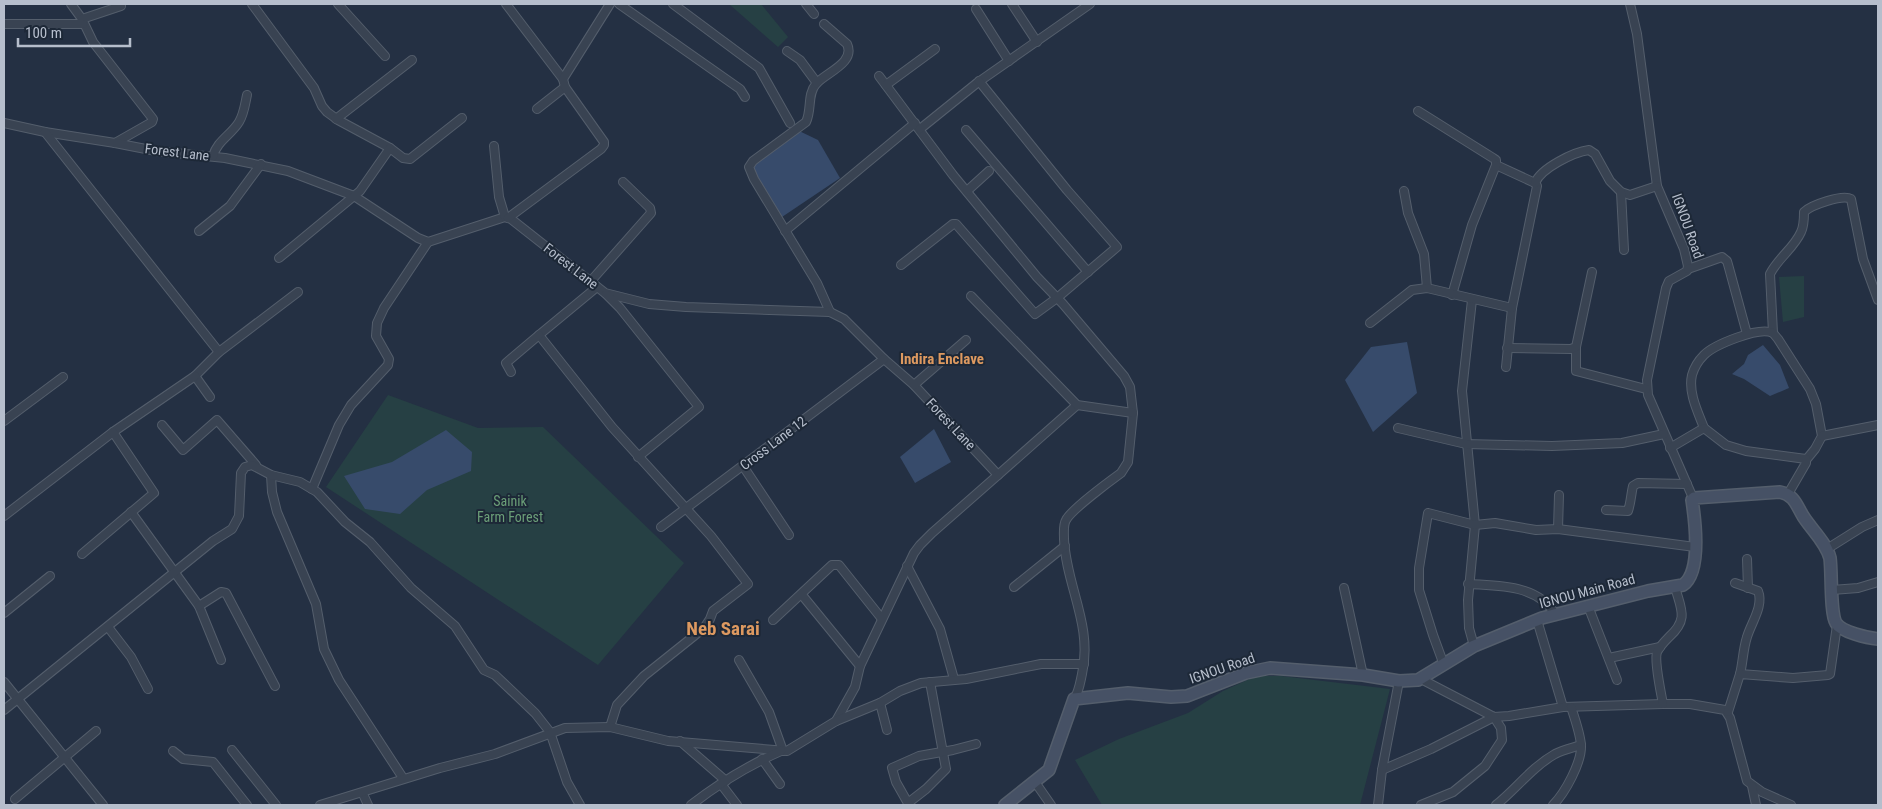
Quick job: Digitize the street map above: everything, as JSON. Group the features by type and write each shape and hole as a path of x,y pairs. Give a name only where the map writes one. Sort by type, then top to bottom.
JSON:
{"street":[{"path":"71,4 98,49 153,119 152,122 115,142"},
{"path":"252,4 314,88 325,110 336,119 390,148 402,158 410,158 462,118"},
{"path":"338,4 384,56"},
{"path":"312,489 339,426 351,405 388,365 389,359 376,336 377,323 384,308 428,242 506,217 604,145 604,142 565,88 563,79 506,4"},
{"path":"563,79 610,4"},
{"path":"620,4 740,89 744,96"},
{"path":"673,4 760,68 790,123"},
{"path":"806,4 814,14"},
{"path":"1012,4 1037,42"},
{"path":"785,231 917,126 1090,4"},
{"name":"IGNOU Road","path":"1630,4 1637,34 1657,186 1686,255 1688,269 1673,278 1666,288 1646,389"},
{"path":"4,24 82,21 121,6"},
{"path":"976,10 1009,61"},
{"path":"824,24 849,47 846,58 843,63 817,83 812,91 806,122 753,161 749,167 754,179 817,283 830,312"},
{"path":"886,85 935,48"},
{"path":"787,51 800,60 817,83"},
{"path":"336,119 412,60"},
{"path":"879,76 953,175 1036,277 1057,298 1124,376 1130,387 1133,413 1127,465 1121,473 1067,518 1064,525 1065,546 1071,581 1083,621 1086,649 1078,691 1049,770 1005,805"},
{"path":"901,265 954,224 958,226 1035,314 1057,298 1117,247 1067,190 979,81"},
{"path":"537,108 565,88"},
{"path":"213,156 217,146 234,130 241,118 247,95"},
{"path":"1418,111 1496,160 1496,165 1472,225 1452,295"},
{"name":"Forest Lane","path":"4,123 156,151 213,156 261,164 296,173 354,196 418,238 428,242"},
{"path":"966,130 1088,272"},
{"path":"45,132 220,352"},
{"path":"494,146 499,197 506,217"},
{"path":"279,258 354,196 366,184 390,148"},
{"path":"1506,367 1512,308 1538,191 1535,183 1537,177 1548,166 1589,150 1595,154 1610,180 1621,192 1630,195 1657,186"},
{"path":"200,231 230,206 261,164"},
{"path":"1496,165 1535,183"},
{"path":"967,191 989,171"},
{"path":"590,282 651,213 650,208 623,182"},
{"path":"1404,191 1408,213 1424,254 1427,288"},
{"path":"1621,192 1624,250"},
{"path":"1788,494 1806,460 1822,436 1813,396 1773,333 1769,276 1774,265 1799,236 1803,226 1804,212 1812,206 1844,197 1851,200 1863,259 1878,300"},
{"name":"Forest Lane","path":"506,217 604,292 649,304 830,312 844,319 884,359 914,385 998,475"},
{"path":"1688,269 1716,258 1722,257 1724,259 1729,268 1747,334"},
{"path":"1592,272 1576,347 1576,372 1646,389 1693,498 1696,547 1693,567 1687,582 1675,587 1682,622 1662,643 1656,656 1662,704"},
{"path":"511,372 506,363 598,286"},
{"path":"1370,323 1412,290 1427,288 1512,308"},
{"path":"4,516 113,432 195,376 220,352 298,292"},
{"path":"604,292 620,308 699,407 638,457"},
{"path":"971,296 1077,405 1133,413"},
{"path":"1472,300 1462,391 1475,525 1468,584 1470,628 1474,646"},
{"path":"1773,333 1747,334 1704,355 1696,366 1692,380 1692,396 1704,428 1726,444 1746,451 1806,460"},
{"path":"539,335 638,457 717,543 748,586 715,610 704,628 644,676 617,705 610,727"},
{"path":"914,385 966,340"},
{"path":"1508,348 1571,349 1576,347"},
{"name":"Cross Lane 12","path":"660,527 884,359"},
{"path":"195,376 210,397"},
{"path":"4,422 63,377"},
{"path":"836,721 855,687 860,666 907,566 920,545 1077,405"},
{"path":"162,425 183,450 217,420 256,465 271,475 300,482 312,489 345,522 370,542 411,588 455,626 484,670 495,675 535,713 550,732 567,782 580,805"},
{"path":"1822,436 1878,424"},
{"path":"1398,428 1466,444 1560,446 1622,443 1664,434"},
{"path":"1670,448 1704,428"},
{"path":"82,554 153,495 154,491 113,432"},
{"path":"4,710 235,526 240,512 241,473 249,465 256,465"},
{"path":"742,466 789,535"},
{"path":"271,475 272,492 277,512 316,604 324,649 338,680 403,778"},
{"path":"1606,510 1628,511 1631,504 1633,486 1638,483 1687,484"},
{"path":"1693,498 1780,492 1788,494 1827,549 1830,558 1833,614 1837,625 1830,674 1793,678 1740,674"},
{"path":"1558,528 1559,495"},
{"path":"131,512 199,606 221,660"},
{"path":"1444,665 1432,635 1419,590 1419,568 1428,514 1475,525 1495,524 1536,530 1558,528 1696,547"},
{"path":"1827,549 1878,520"},
{"path":"1014,587 1065,546"},
{"path":"1747,559 1748,588"},
{"path":"773,620 829,568 836,564 882,619"},
{"path":"907,566 940,628 954,679"},
{"path":"4,613 50,576"},
{"path":"1832,590 1858,588 1878,582"},
{"path":"1735,583 1758,591 1759,604 1756,618 1747,638 1740,674 1728,712 1746,778 1752,786 1756,805"},
{"path":"1468,584 1509,586 1546,603 1554,614"},
{"name":"IGNOU Main Road","path":"1421,679 1474,646 1537,620 1648,590 1675,587"},
{"path":"1344,588 1363,675"},
{"path":"199,606 222,592 226,593 275,686"},
{"path":"802,595 860,666"},
{"path":"1588,606 1617,680"},
{"path":"1537,620 1581,745 1580,753 1566,789 1553,805"},
{"path":"1837,625 1856,634 1878,639"},
{"path":"108,626 134,661 148,689"},
{"path":"1609,658 1660,647"},
{"path":"739,660 769,712 783,751"},
{"path":"320,805 403,778 495,754 565,728 610,727 668,740 783,751 791,750 836,721 880,703 920,683 966,678 1041,664 1084,664"},
{"name":"IGNOU Road","path":"1074,699 1128,693 1171,697 1187,696 1246,672 1278,668 1363,675 1399,681 1421,679"},
{"path":"1421,679 1494,717 1501,728 1502,740 1484,766 1453,792 1421,805"},
{"path":"1378,805 1382,770 1399,681"},
{"path":"4,682 102,805"},
{"path":"930,682 943,752 946,769 909,804 896,782 892,768 919,756 943,752 976,744"},
{"path":"880,703 887,730"},
{"path":"1382,770 1431,749 1494,717 1567,707 1662,704 1690,704 1720,708 1728,712"},
{"path":"16,799 96,731"},
{"path":"680,741 723,782 737,805"},
{"path":"1496,805 1512,793 1536,768 1547,760 1564,750 1581,745"},
{"path":"232,750 276,805"},
{"path":"173,751 183,759 213,762 247,805"},
{"path":"690,805 723,782 762,759 783,751"},
{"path":"762,759 780,784"},
{"path":"1035,782 1051,805"},
{"path":"1752,786 1790,805"},
{"path":"363,794 368,805"}],"green space":[{"path":"729,4 761,4 788,37 778,47"},
{"path":"1804,276 1804,317 1783,322 1779,277"},
{"name":"Sainik Farm Forest","path":"388,395 478,428 543,427 684,563 598,665 326,487"},
{"path":"1256,676 1281,676 1390,689 1360,805 1102,805 1075,760 1119,739 1188,713 1223,691"}],"water":[{"path":"795,129 818,140 840,178 779,219 747,166"},
{"path":"1407,342 1417,393 1373,432 1345,380 1371,347"},
{"path":"1763,345 1780,365 1789,388 1770,396 1744,379 1732,374 1744,364 1748,355"},
{"path":"934,429 951,462 915,483 900,457"},
{"path":"446,430 472,452 471,471 427,490 400,514 365,509 344,476 392,462"}],"district":[{"name":"Indira Enclave","path":"942,359"},
{"name":"Neb Sarai","path":"723,628"}]}
